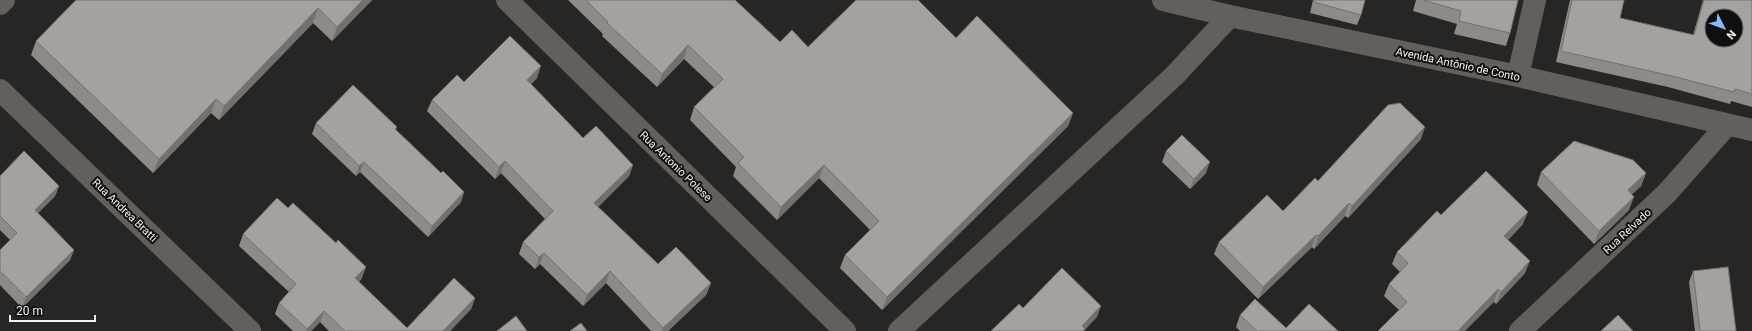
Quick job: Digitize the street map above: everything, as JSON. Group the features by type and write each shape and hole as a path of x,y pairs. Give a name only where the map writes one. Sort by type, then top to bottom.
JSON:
{"street":[{"path":"0,4 4,0"},
{"name":"Rua Antonio Polese","path":"507,0 845,331"},
{"name":"Avenida Antônio de Conto","path":"1163,0 1230,16 1518,76 1752,130"},
{"path":"1518,76 1535,0"},
{"path":"899,331 1175,75 1230,16"},
{"name":"Rua Andrea Bratti","path":"0,90 250,331"},
{"name":"Rua Relvado","path":"1520,331 1667,193 1727,125"}],"building":[{"path":"76,0 363,0 337,27 318,8 224,106 216,99 159,159 36,41"},
{"path":"586,0 735,0 780,42 792,30 808,47 856,0 918,0 956,38 977,16 1073,113 887,297 845,255 879,221 824,165 781,207 738,163 744,157 694,107 723,79 688,45 662,74 607,23 608,22"},
{"path":"1314,0 1365,0 1361,15 1314,2"},
{"path":"1423,0 1518,0 1510,33 1459,21 1461,11"},
{"path":"1572,0 1624,0 1620,18 1694,35 1704,0 1752,0 1752,94 1735,89 1734,92 1672,76 1561,51"},
{"path":"510,36 541,66 527,80 583,138 596,126 633,165 594,203 658,264 676,247 711,283 663,328 610,271 587,295 544,253 539,257 523,242 553,211 505,161 499,167 432,100 457,75 464,82"},
{"path":"353,85 397,127 395,129 441,173 443,171 464,192 432,226 364,162 359,166 316,123"},
{"path":"1400,103 1425,127 1352,206 1349,203 1318,236 1316,235 1263,287 1219,242 1267,195 1283,211 1315,178 1318,181 1388,105"},
{"path":"1182,135 1210,162 1194,179 1166,151"},
{"path":"1574,141 1633,160 1646,173 1628,190 1634,197 1599,231 1541,172"},
{"path":"24,151 59,186 35,210 74,250 26,297 0,271 0,250 17,233 0,216 0,176"},
{"path":"1486,171 1528,212 1504,236 1530,261 1501,292 1498,289 1458,331 1378,331 1407,302 1389,284 1408,263 1397,252 1437,211 1441,215"},
{"path":"277,198 288,208 293,203 336,243 338,240 366,267 355,278 407,328 454,278 475,298 443,331 345,331 324,311 307,329 279,303 296,284 243,234"},
{"path":"1728,267 1736,331 1700,331 1693,271"},
{"path":"1062,268 1101,306 1082,326 1085,329 1083,331 991,331 1019,304 1023,308"},
{"path":"1255,299 1286,328 1309,304 1338,331 1257,331 1240,315"},
{"path":"1618,315 1633,331 1601,331"},
{"path":"516,316 527,331 497,331"},
{"path":"581,323 587,331 570,331"}]}
